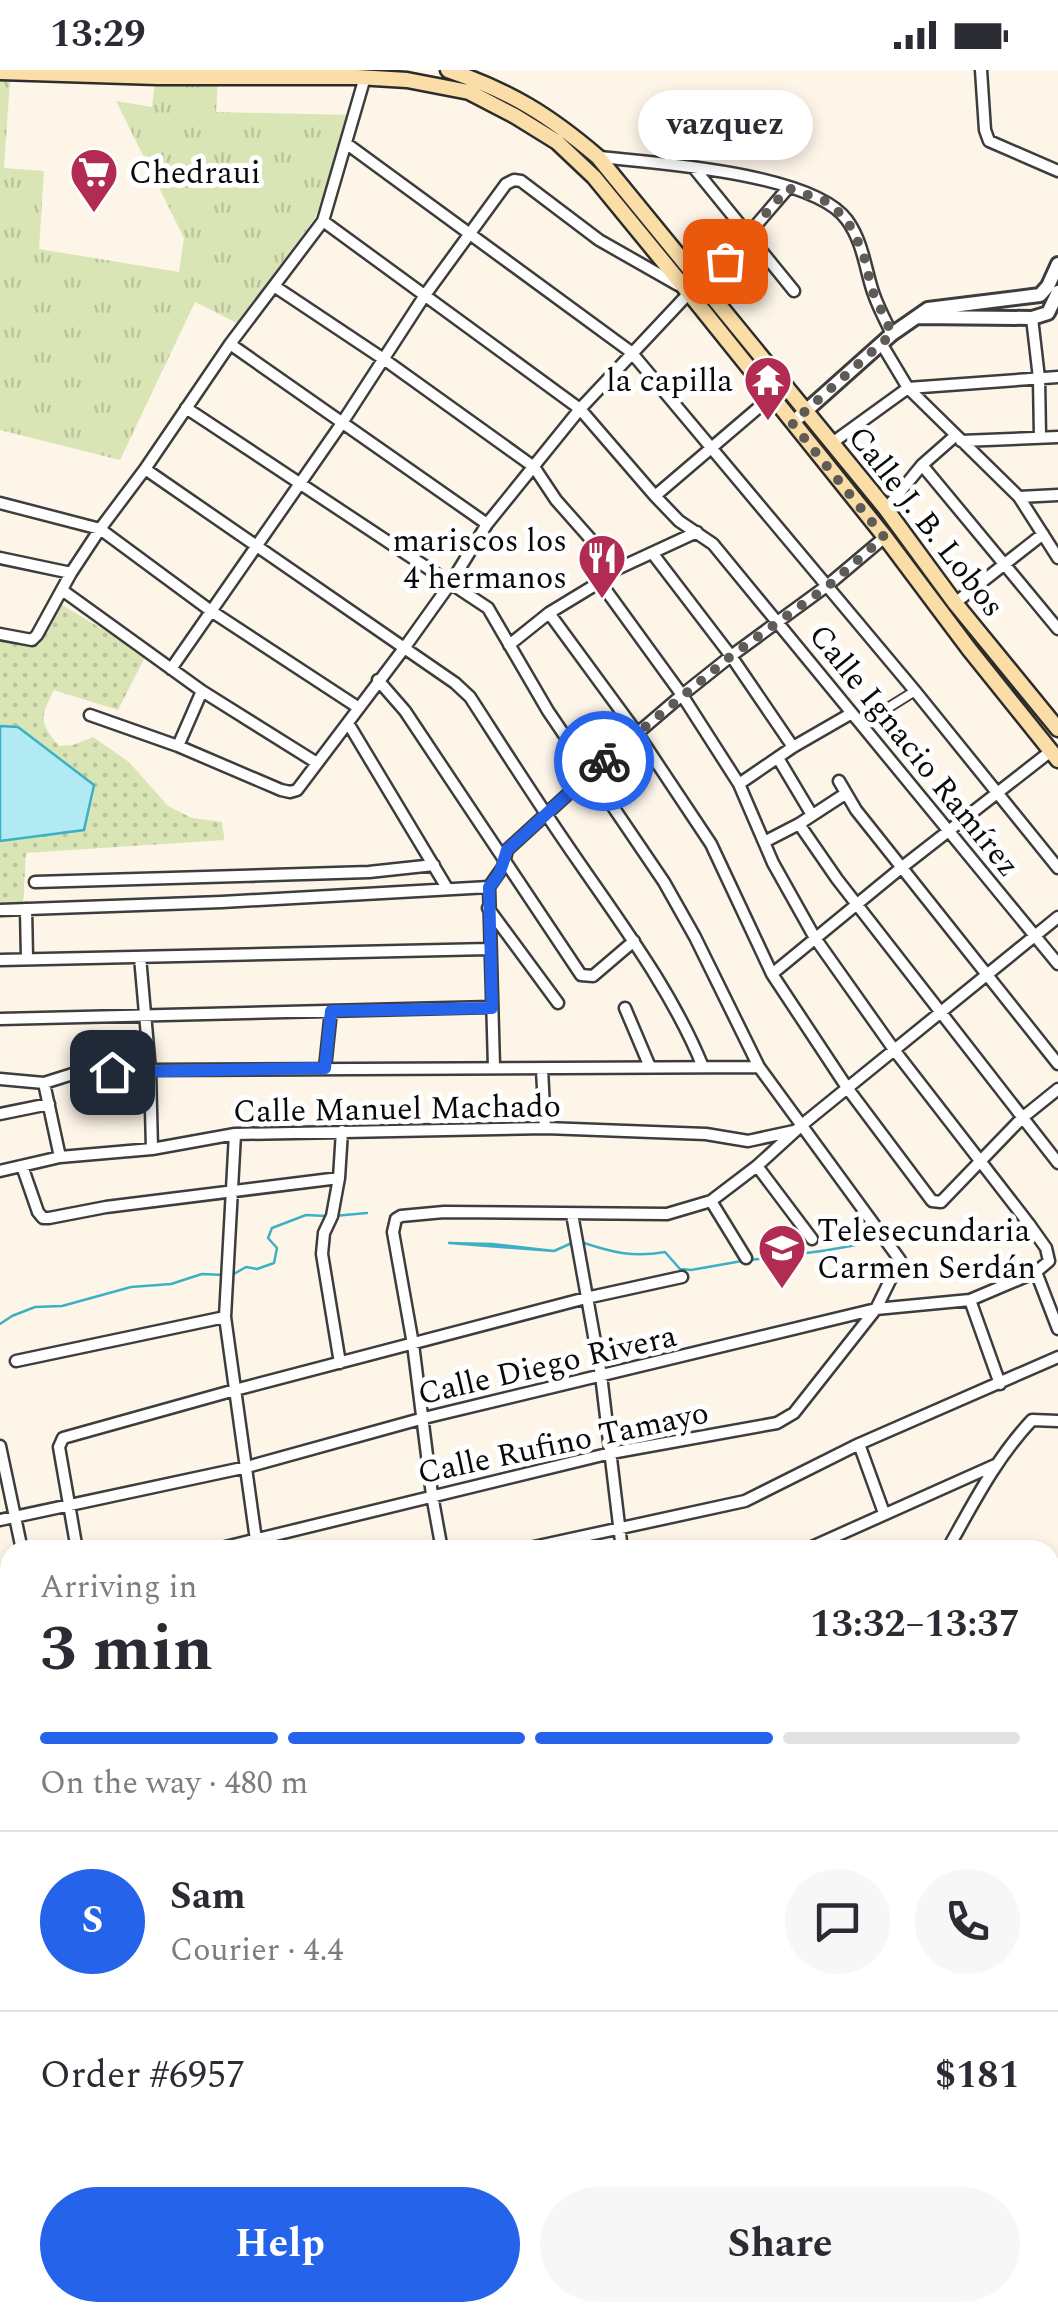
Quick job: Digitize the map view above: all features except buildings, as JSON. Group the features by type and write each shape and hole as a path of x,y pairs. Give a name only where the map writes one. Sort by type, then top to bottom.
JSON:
{"main road":[{"name":"Calle J. B. Lobos","path":"448,70 526,102 598,157 771,397 1054,756"},
{"name":"Calle J. B. Lobos","path":"0,72 157,77 231,73 408,80 469,92 557,142 594,177 806,411 1058,730"}],"street":[{"path":"981,70 989,141 1058,171"},
{"path":"0,634 32,640 37,635 100,529 230,344 323,221 366,77"},
{"path":"346,144 631,352 1058,868"},
{"path":"598,157 737,174 828,202 847,220 863,252 887,339 908,388 1019,497 1058,558"},
{"path":"694,168 794,290"},
{"path":"172,669 425,296 506,184 521,181 599,240 692,289"},
{"path":"90,715 290,792 296,790 450,584 486,524 631,352 747,236 788,188"},
{"name":"Calle Ignacio Ramírez","path":"323,221 580,409 655,496 714,544 1058,964"},
{"path":"792,423 887,339 928,309 1040,295 1058,264"},
{"path":"274,286 534,466 556,500 617,569"},
{"path":"917,317 1032,318 1053,313 1058,292"},
{"path":"1032,318 1040,378 1040,437"},
{"path":"230,344 486,524"},
{"path":"832,443 908,388 1058,377"},
{"path":"655,496 771,397"},
{"path":"186,408 488,608 548,711 664,882 759,1067 799,1128"},
{"path":"886,509 922,466 958,438 1058,437"},
{"path":"922,466 1058,629"},
{"path":"145,469 404,647 470,698 677,1009 703,1067"},
{"path":"1019,497 1058,495"},
{"path":"0,503 100,529 211,610 359,708"},
{"path":"509,644 617,569 696,532"},
{"path":"955,603 1042,534"},
{"path":"494,1066 489,887 503,868 507,850 637,732 731,656 828,586 884,537"},
{"path":"653,554 731,656 793,748"},
{"path":"0,558 71,573"},
{"path":"600,582 682,695 739,784 764,842 815,938 895,1051 1046,1248 1049,1261 1036,1272 1058,1329"},
{"path":"62,590 202,691 316,763"},
{"path":"549,613 637,732 711,844 772,974 848,1089 932,1201 941,1202 1022,1118 1058,1089"},
{"path":"378,680 405,711 582,975 593,976 634,941"},
{"path":"178,746 202,691"},
{"path":"862,724 915,691"},
{"path":"739,784 852,712"},
{"path":"348,723 447,888"},
{"path":"772,974 996,792 1054,756"},
{"path":"778,758 812,815"},
{"path":"839,781 901,868 1058,1064"},
{"path":"764,842 845,794"},
{"path":"799,824 1058,1163"},
{"path":"35,882 369,872 434,866"},
{"path":"0,910 489,887"},
{"path":"488,908 558,1003"},
{"path":"26,909 28,958"},
{"name":"Calle Manuel Machado","path":"414,1344 393,1232 394,1224 402,1216 444,1212 667,1214 711,1201 1058,916"},
{"path":"0,960 490,950"},
{"path":"140,957 152,1149"},
{"path":"0,1020 492,1008"},
{"path":"624,1008 650,1067"},
{"path":"325,1068 331,1011"},
{"path":"0,1079 44,1083 78,1072 150,1070 759,1067"},
{"path":"542,1069 546,1128"},
{"path":"44,1083 60,1157"},
{"path":"0,1114 49,1104"},
{"name":"Calle Manuel Machado","path":"0,1170 60,1157 152,1149 235,1134 546,1128 706,1134 748,1141 799,1128"},
{"name":"Calle Rufino Tamayo","path":"256,1540 610,1453 778,1423 794,1413 876,1309 900,1260 799,1128"},
{"path":"340,1363 322,1254 324,1232 332,1216 340,1178 342,1131"},
{"path":"235,1134 225,1317 256,1540"},
{"path":"22,1166 43,1218 340,1178"},
{"path":"756,1166 812,1239"},
{"path":"711,1201 746,1258"},
{"path":"572,1214 601,1376 622,1540"},
{"name":"Calle Diego Rivera","path":"0,1520 247,1468 424,1418 876,1309 970,1300 1036,1272"},
{"path":"75,1540 59,1447 61,1439 586,1298 682,1277"},
{"path":"970,1300 1000,1384"},
{"path":"16,1361 225,1317"},
{"path":"414,1344 440,1540"},
{"path":"568,1540 745,1500 859,1444 1058,1357"},
{"path":"952,1540 995,1465 1032,1420 1058,1422"},
{"path":"859,1444 884,1513"},
{"path":"0,1446 20,1540"},
{"path":"826,1540 995,1465"}],"green space":[{"path":"0,80 10,81 4,168 44,171 39,249 179,272 184,238 116,101 152,107 155,81 218,81 216,112 352,115 315,218 237,323 195,302 120,460 0,430"},
{"path":"57,602 146,655 118,710 54,690 44,720 52,738 59,746 93,737 129,762 168,806 192,818 222,822 224,840 26,853 23,904 0,904 0,631 36,640"}],"water":[{"path":"0,726 18,727 94,785 84,830 0,841"}],"waterway":[{"path":"18,904 258,895"},
{"path":"334,1216 367,1213"},
{"path":"232,1275 246,1267 257,1269 274,1263 277,1248 268,1238 272,1228 306,1215 326,1216"},
{"path":"887,1236 913,1229 958,1228 970,1242 1009,1232 1032,1237"},
{"path":"750,1260 880,1239"},
{"path":"554,1251 492,1244 449,1243 554,1251 574,1242"},
{"path":"581,1242 622,1253 665,1252 680,1269 742,1261"},
{"path":"0,1324 35,1307 62,1306 131,1287 171,1284 202,1274 224,1275"}],"way so far":[{"path":"604,761 731,656 828,586 884,537 792,423 892,334 872,290 863,252 847,220 828,202 788,188 725,261"}],"place":[{"name":"Chedraui","path":"94,214"},
{"name":"vazquez","path":"725,261"},
{"name":"la capilla","path":"768,422"},
{"name":"mariscos los 4 hermanos","path":"602,600"},
{"name":"Telesecundaria Carmen Serdán","path":"782,1290"}],"route":[{"path":"112,1072 325,1068 331,1011 492,1008 489,887 503,868 507,850 604,761"}]}
